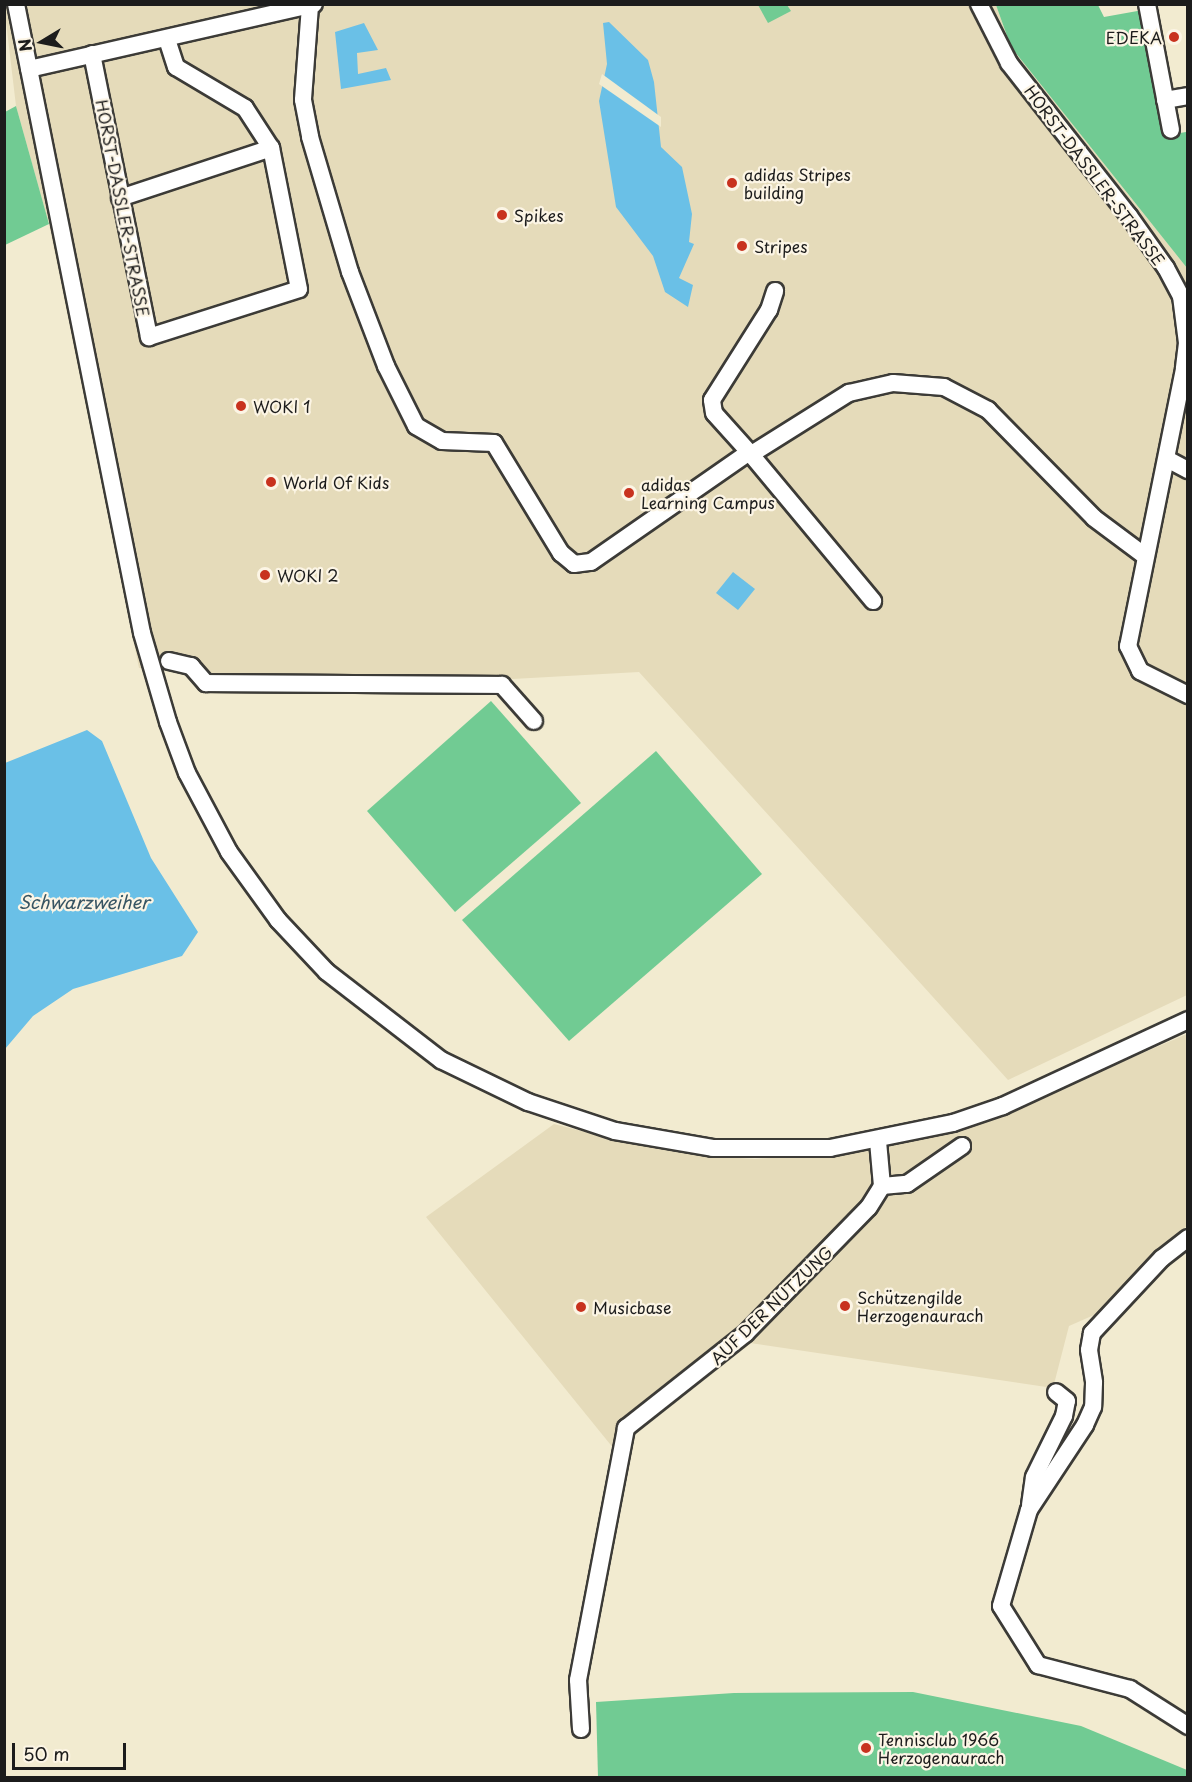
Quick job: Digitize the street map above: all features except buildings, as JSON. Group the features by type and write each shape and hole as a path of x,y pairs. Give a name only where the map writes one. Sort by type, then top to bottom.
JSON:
{"street":[{"path":"16,4 152,671 187,773 229,852 278,920 327,972 400,1031 441,1060 528,1102 615,1131 713,1148 830,1148 878,1141 953,1123 1003,1106 1188,1020"},
{"name":"HORST-DASSLER-STRASSE","path":"979,4 1010,63 1129,216 1176,285 1187,327 1184,385 1144,556 1130,632 1130,656 1140,671 1188,695"},
{"path":"1147,4 1171,130"},
{"path":"29,69 167,40 312,5 303,100 310,137 350,272 386,366 410,415 423,432 442,441 494,443 561,553 574,564 591,562 749,453 849,393 893,383 944,387 988,410 1094,518 1144,556"},
{"name":"HORST-DASSLER-STRASSE","path":"92,54 149,337 299,289 271,148 245,108 176,67 167,40"},
{"path":"1165,100 1188,96"},
{"path":"120,198 271,148"},
{"path":"774,291 769,310 712,400 714,413 873,601"},
{"path":"1167,459 1188,470"},
{"path":"169,661 191,666 206,683 501,685 534,721"},
{"path":"878,1141 882,1186 907,1184 962,1146"},
{"name":"AUF DER NUTZUNG","path":"581,1729 578,1680 626,1428 665,1401 745,1334 857,1221 882,1186"},
{"path":"1029,1510 1085,1425 1093,1407 1094,1383 1089,1350 1092,1333 1162,1258 1188,1238"},
{"path":"1056,1392 1066,1401 1064,1416 1034,1477 1029,1510 1001,1606 1038,1665 1130,1689 1188,1726"}],"shaded area":[{"path":"4,5 996,5 1011,47 1187,268 1187,995 1008,1080 639,672 383,686 139,668 49,224 16,106"},
{"path":"1187,1034 1187,1226 1164,1244 1143,1271 1094,1315 1069,1326 1053,1388 750,1343 614,1449 426,1217 554,1124 637,1145 708,1156 755,1159 869,1151 980,1123"}],"green space":[{"path":"758,5 787,5 791,11 768,23"},
{"path":"996,5 1098,5 1104,17 1143,10 1168,135 1186,132 1187,137 1187,268 1011,47"},
{"path":"16,106 49,224 5,245 5,112"},
{"path":"491,701 581,803 455,912 367,811"},
{"path":"656,751 762,874 569,1041 462,920"},
{"name":"Tennisclub 1966 Herzogenaurach","path":"913,1692 1081,1726 1187,1770 1187,1777 598,1777 596,1702 734,1693"}],"water":[{"path":"609,22 648,60 654,82 661,147 682,167 692,214 689,242 694,244 679,278 693,285 688,307 665,292 653,256 616,207 599,101 607,64 603,23"},
{"path":"364,23 378,50 357,53 358,74 386,68 391,80 341,89 335,32"},
{"path":"733,572 755,589 738,610 716,593"},
{"name":"Schwarzweiher","path":"87,730 102,741 151,858 198,932 182,956 73,989 33,1016 5,1049 5,763"}],"pier":[{"path":"602,74 661,117 661,127 599,84"}],"place":[{"name":"EDEKA","path":"1174,37"},
{"name":"adidas Stripes building","path":"732,183"},
{"name":"Spikes","path":"502,215"},
{"name":"Stripes","path":"742,246"},
{"name":"WOKI 1","path":"241,406"},
{"name":"World Of Kids","path":"271,482"},
{"name":"adidas Learning Campus","path":"629,493"},
{"name":"WOKI 2","path":"265,575"},
{"name":"Schützengilde Herzogenaurach","path":"845,1306"},
{"name":"Musicbase","path":"581,1307"},
{"name":"Tennisclub 1966 Herzogenaurach","path":"866,1748"}]}
